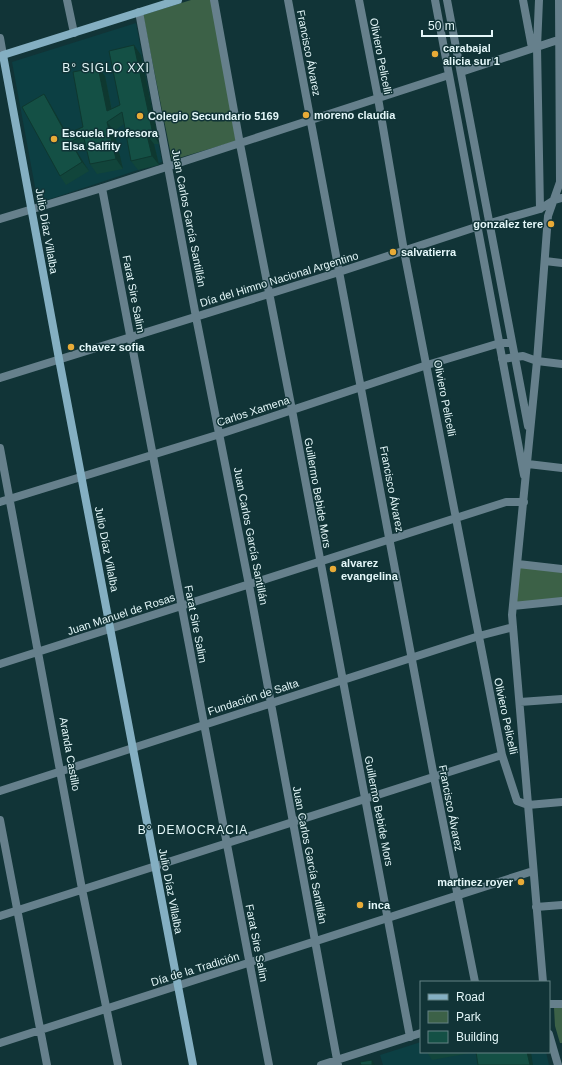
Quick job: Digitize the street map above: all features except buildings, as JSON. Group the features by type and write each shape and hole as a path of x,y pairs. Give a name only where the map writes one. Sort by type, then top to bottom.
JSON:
{"street":[{"path":"67,0 74,33"},
{"path":"2,56 178,0"},
{"name":"Guillermo Bebide Mors","path":"214,0 410,1037"},
{"name":"Francisco Álvarez","path":"288,0 434,778 475,981"},
{"name":"Oliviero Pelicelli","path":"359,0 378,98 404,251 502,755 515,799 520,803 528,805"},
{"path":"435,0 476,227 500,343 526,486"},
{"path":"447,0 530,436"},
{"path":"523,0 534,47"},
{"path":"539,0 534,47 540,209"},
{"path":"543,981 513,626 513,606 528,464 548,216 558,199 560,182 558,40 560,25 559,0"},
{"name":"Juan Carlos García Santillán","path":"140,12 196,317 249,585 338,1062"},
{"name":"Julio Díaz Villalba","path":"0,38 2,56 111,629 154,865 193,1065"},
{"path":"461,72 558,40"},
{"path":"0,219 240,144 449,75"},
{"name":"Farat Sire Salim","path":"102,188 269,1065"},
{"name":"Día del Himno Nacional Argentino","path":"0,378 339,272 476,227 540,209 558,199"},
{"path":"544,261 562,263"},
{"name":"Carlos Xamena","path":"0,502 220,434 427,365 500,343 512,343"},
{"path":"502,359 523,356 537,361 562,364"},
{"name":"Aranda Castillo","path":"0,448 62,771 82,889 118,1065"},
{"path":"528,464 562,468"},
{"name":"Juan Manuel de Rosas","path":"0,664 390,541 506,502 524,502"},
{"path":"518,564 562,569"},
{"path":"513,606 562,601"},
{"name":"Fundación de Salta","path":"0,791 204,724 513,626"},
{"path":"520,702 562,699"},
{"path":"0,916 154,865 434,778 502,755"},
{"path":"528,805 562,802"},
{"path":"0,820 16,910 47,1065"},
{"name":"Día de la Tradición","path":"0,1043 457,897 533,871"},
{"path":"536,906 562,905"},
{"path":"550,1004 562,1004"},
{"path":"321,1065 338,1062 420,1034"},
{"path":"550,1038 558,1065"},
{"path":"554,1052 562,1049"}],"shaded area":[{"path":"136,23 162,162 38,203 12,62"},
{"path":"420,1042 420,1053 546,1053 549,1065 383,1065 380,1055"}],"green space":[{"path":"191,0 211,0 236,141 172,160 143,15"},
{"path":"518,564 562,569 562,601 513,606"},
{"path":"562,1007 562,1043 560,1043 555,1026 554,1008"}],"place":[{"name":"carabajal alicia sur 1","path":"435,54"},
{"name":"moreno claudia","path":"306,115"},
{"name":"Colegio Secundario 5169","path":"140,116"},
{"name":"Escuela Profesora Elsa Salfity","path":"54,139"},
{"name":"gonzalez tere","path":"551,224"},
{"name":"salvatierra","path":"393,252"},
{"name":"chavez sofia","path":"71,347"},
{"name":"alvarez evangelina","path":"333,569"},
{"name":"martinez royer","path":"521,882"},
{"name":"inca","path":"360,905"}],"district":[{"name":"B° SIGLO XXI","path":"106,68"},
{"name":"B° DEMOCRACIA","path":"193,830"}]}
